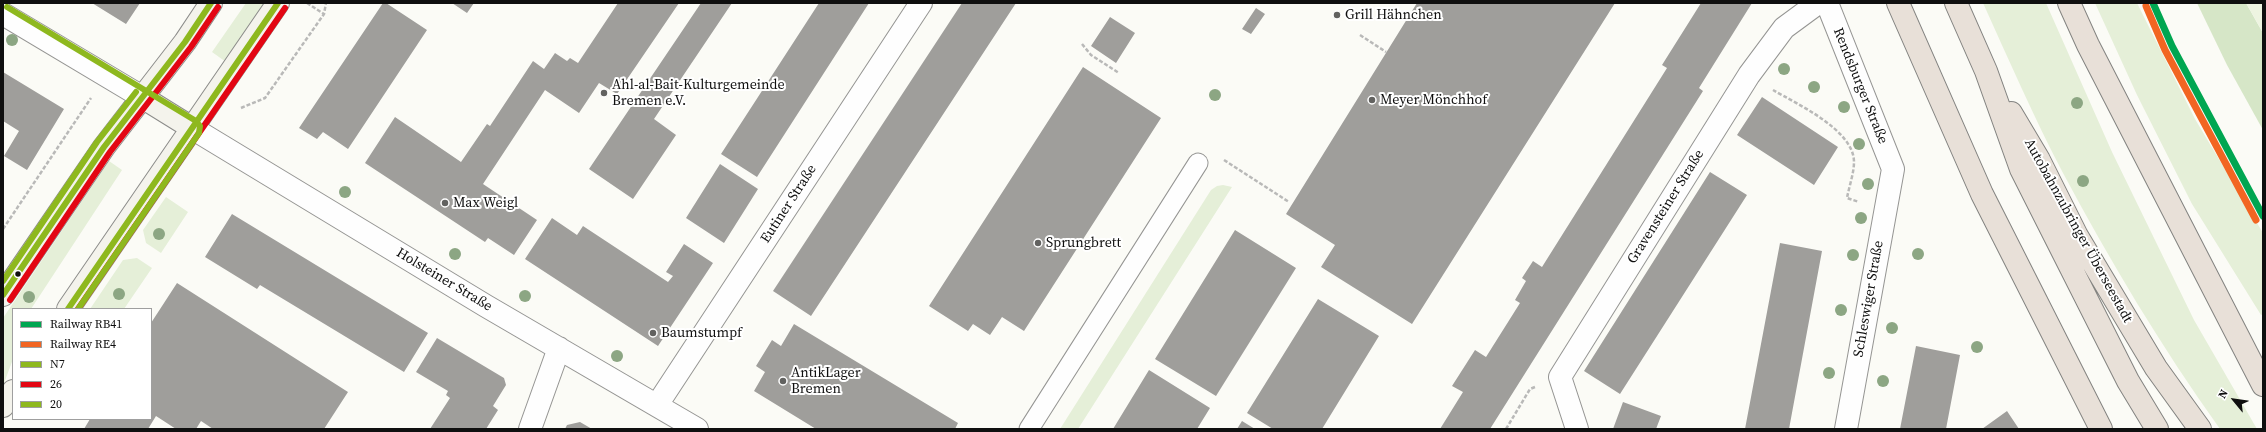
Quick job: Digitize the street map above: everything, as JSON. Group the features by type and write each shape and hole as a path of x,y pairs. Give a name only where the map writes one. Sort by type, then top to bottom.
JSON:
{"highway":[{"path":"1898,3 1982,194 2101,429"},
{"name":"Autobahnzubringer Überseestadt","path":"1956,3 1986,71 2021,169 2128,381 2156,429"},
{"path":"2069,3 2095,60 2263,384"},
{"name":"Autobahnzubringer Überseestadt","path":"1986,71 2039,160 2077,236 2148,355 2200,429"}],"main road":[{"path":"3,295 104,147 185,42 212,3"},
{"path":"69,308 278,3"},
{"path":"142,98 192,128"},
{"path":"3,406 12,392"}],"street":[{"name":"Eutiner Straße","path":"657,405 921,3"},
{"name":"Gravensteiner Straße","path":"1560,377 1749,75 1784,28 1818,3"},
{"name":"Rendsburger Straße","path":"1827,3 1893,169"},
{"path":"3,14 142,98"},
{"name":"Holsteiner Straße","path":"192,128 697,429"},
{"name":"Schleswiger Straße","path":"1846,429 1893,169"},
{"path":"530,429 559,348"},
{"path":"1560,377 1577,429"}],"lane":[{"path":"1029,429 1198,163"}],"path":[{"path":"306,3 324,14"},
{"path":"265,98 324,14 326,3"},
{"path":"1360,35 1386,52"},
{"path":"1082,44 1091,55 1119,74"},
{"path":"1749,75 1835,128 1848,142 1854,160 1847,198 1886,209"},
{"path":"3,229 108,77"},
{"path":"1221,158 1289,202"},
{"path":"1506,429 1530,389 1560,377"}],"green space":[{"path":"246,3 267,3 226,62 212,52"},
{"path":"1983,3 2046,3 2112,152 2194,320 2257,429 2220,429 2157,336 2099,239 2052,152"},
{"path":"2095,3 2137,3 2195,119 2263,233 2263,314 2261,315 2192,204 2137,95"},
{"path":"2197,3 2246,3 2263,33 2263,130 2227,65"},
{"path":"2246,3 2263,3 2263,33"},
{"path":"109,161 122,170 32,308 12,308 12,362 3,386 3,318"},
{"path":"1223,185 1232,187 1078,429 1060,429 1211,190 1217,186"},
{"path":"166,197 188,212 161,253 146,243 143,230"},
{"path":"137,258 152,268 125,308 91,308 123,260"}],"building":[{"path":"92,3 140,3 126,24"},
{"path":"383,3 386,3 427,30 348,149 323,132 317,139 299,128"},
{"path":"452,3 474,3 467,13"},
{"path":"618,3 679,3 617,94 599,83 579,113 545,90 483,184 537,220 514,255 488,238 485,242 365,163 395,117 461,162 487,124 490,126 533,61 544,69 555,53 567,61 570,58 578,63"},
{"path":"701,3 732,3 654,119 676,135 633,199 589,169"},
{"path":"819,3 869,3 757,177 721,154"},
{"path":"962,3 1016,3 811,316 773,291"},
{"path":"1417,3 1615,3 1412,324 1321,267 1335,245 1286,214"},
{"path":"1701,3 1752,3 1699,88 1703,91 1490,429 1440,429 1463,392 1452,386 1475,350 1486,357 1520,303 1515,300 1526,281 1522,278 1533,261 1542,267 1667,68 1662,65"},
{"path":"1256,8 1265,14 1251,34 1242,29"},
{"path":"1110,17 1135,33 1116,63 1091,46"},
{"path":"1083,67 1161,118 1024,331 1002,317 990,335 973,324 968,331 929,306"},
{"path":"3,72 64,109 27,170 4,156 19,131 3,121"},
{"path":"1762,97 1838,147 1814,185 1737,135"},
{"path":"720,164 758,189 724,243 686,218"},
{"path":"1710,172 1747,195 1620,394 1584,371"},
{"path":"232,214 428,333 404,372 260,285 257,289 205,257"},
{"path":"552,218 577,235 583,226 668,282 673,276 666,272 684,244 713,263 658,346 525,259"},
{"path":"1235,230 1296,268 1216,396 1155,359"},
{"path":"1780,243 1822,251 1789,429 1745,429"},
{"path":"177,283 348,392 324,429 213,429 201,421 196,429 176,429 156,416 148,429 84,429 89,420 152,420 152,321"},
{"path":"1318,299 1379,336 1322,429 1273,429 1247,413"},
{"path":"794,324 958,423 955,429 816,429 754,391 765,372 756,366 772,340 781,346"},
{"path":"437,338 504,378 506,385 493,406 498,410 486,429 430,429 450,398 446,395 448,391 416,372"},
{"path":"1916,346 1960,355 1946,429 1900,429"},
{"path":"1149,370 1210,408 1197,429 1113,429"},
{"path":"1623,402 1661,416 1656,429 1613,429"},
{"path":"2007,411 2019,429 1982,429"},
{"path":"1242,421 1255,429 1237,429"},
{"path":"580,422 592,429 565,429 567,425"}],"rail line":[{"name":"RB41","path":"2153,3 2172,46 2263,216"},
{"name":"RE4","path":"2146,6 2165,50 2256,220"}],"transit line":[{"name":"N7","path":"3,295 104,147 185,42 211,3"},
{"name":"N7","path":"69,308 278,3"},
{"name":"20","path":"7,7 196,121 200,126 199,133 79,308"},
{"name":"26","path":"10,300 110,152 191,47 218,7"},
{"name":"26","path":"79,308 285,8"},
{"name":"20","path":"3,281 97,142 136,92"}],"place":[{"name":"Grill Hähnchen","path":"1337,15"},
{"name":"Ahl-al-Bait-Kulturgemeinde Bremen e.V.","path":"604,93"},
{"name":"Meyer Mönchhof","path":"1372,100"},
{"name":"Max Weigl","path":"445,203"},
{"name":"Sprungbrett","path":"1038,243"},
{"name":"Baumstumpf","path":"653,333"},
{"name":"AntikLager Bremen","path":"783,381"}]}
